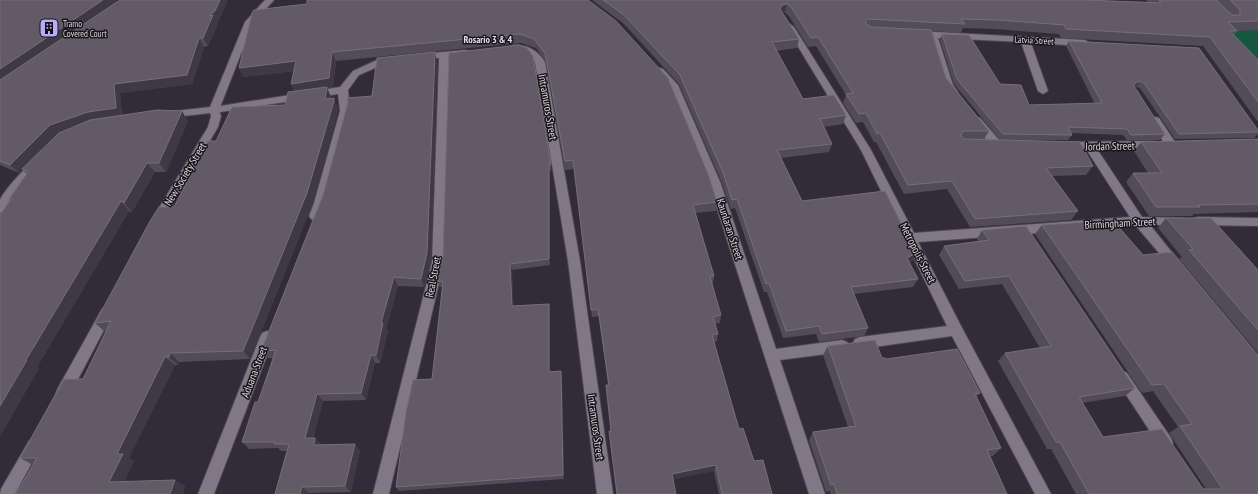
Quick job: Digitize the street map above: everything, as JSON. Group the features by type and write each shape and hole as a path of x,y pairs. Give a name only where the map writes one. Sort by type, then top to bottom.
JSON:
{"street":[{"name":"New Society Street","path":"152,229 213,127 216,116 214,110 249,22 270,0"},
{"path":"258,11 274,9"},
{"name":"Metropolis Street","path":"784,17 866,150 956,330 1043,494"},
{"name":"Latvia Street","path":"904,33 1094,43"},
{"path":"934,35 948,86 958,98"},
{"path":"1025,40 1043,91"},
{"name":"Intramuros Street","path":"506,49 521,47 532,51 540,62 574,261 605,494"},
{"path":"311,226 320,204 345,111 343,90 356,73 380,62 444,54 475,52"},
{"name":"Real Street","path":"381,494 438,262 444,54"},
{"name":"Kaunlaran Street","path":"651,62 673,85 715,184 817,494"},
{"path":"155,117 200,110 214,110 343,90"},
{"path":"967,109 1000,144 983,144"},
{"name":"Jordan Street","path":"1058,146 1175,145 1151,114"},
{"path":"1089,146 1139,221 1184,276"},
{"path":"0,209 24,177 46,155"},
{"name":"Birmingham Street","path":"910,238 1027,234 1139,221 1258,222"},
{"path":"56,407 111,304"},
{"name":"Aduana Street","path":"206,494 273,323"},
{"path":"772,355 956,330"},
{"path":"1117,368 1174,454"},
{"path":"6,494 41,434"}],"green space":[{"path":"1222,26 1258,29 1258,73"}],"building":[{"path":"0,0 103,0 0,69"},
{"path":"120,0 220,0 215,11 209,16 213,15 203,38 199,38 187,75 114,84 116,108 88,112 50,125 10,165 0,161 0,80"},
{"path":"307,0 588,0 616,21 668,78 709,176 717,202 693,205 714,276 710,277 721,315 713,317 718,334 712,335 739,429 743,428 754,461 763,460 772,494 722,494 716,465 672,474 676,494 617,494 609,431 611,431 606,385 609,385 598,309 591,310 573,160 565,161 545,53 534,39 520,34 332,52 329,78 291,84 296,61 239,68 254,10 307,4"},
{"path":"603,0 1086,0 1161,3 1159,0 1216,0 1232,15 1240,15 1240,10 1230,0 1258,0 1258,21 1228,22 1237,31 1230,31 1258,60 1258,102 1210,37 1066,29 1064,25 998,20 961,19 965,24 867,19 865,23 871,27 931,30 946,78 989,131 963,131 961,135 963,139 1080,142 1093,166 1046,168 1078,211 975,219 952,181 908,185 880,133 877,134 866,113 859,114 846,94 853,93 818,37 811,38 791,7 787,4 782,5 780,9 799,39 772,42 803,99 834,95 846,115 820,119 832,144 777,150 802,201 885,191 916,253 907,258 918,279 851,287 868,328 822,334 819,326 786,331 769,283 766,284 737,199 732,200 724,175 680,75 624,15"},
{"path":"942,34 969,35 1000,84 1021,85 1029,105 1102,103 1069,41 1199,48 1258,132 1179,134 1144,83 1140,81 1134,84 1134,86 1165,134 1131,135 1127,129 1068,127 1072,135 1003,134 957,79"},
{"path":"519,45 527,48 533,56 551,164 549,164 549,259 510,264 512,306 549,304 549,372 561,371 563,475 396,487 406,412 413,380 432,379 443,282 437,281 443,256 449,53"},
{"path":"435,52 427,253 421,279 394,277 381,323 383,323 376,355 371,355 361,393 317,394 305,438 315,438 314,445 355,444 345,486 302,487 300,494 275,494 289,444 274,444 275,442 242,442 255,402 258,402 276,350 261,351 323,195 348,102 347,98 372,96 377,58"},
{"path":"327,87 325,99 334,98 334,101 307,193 243,351 170,353 169,357 165,357 117,454 123,454 109,482 175,480 170,494 16,494 37,458 20,458 64,379 83,379 111,321 95,323 149,223 159,207 174,207 208,141 216,141 232,107 285,105 288,92"},
{"path":"157,110 182,111 159,163 147,163 124,203 121,201 0,406 0,215 12,199 9,199 28,172 22,169 59,133 90,120"},
{"path":"1258,139 1258,204 1198,205 1200,207 1156,207 1133,173 1162,173 1141,142"},
{"path":"1166,218 1211,218 1258,270 1258,330 1189,250 1193,249"},
{"path":"1087,222 1091,229 1117,225 1143,255 1172,252 1258,355 1258,494 1089,494 1060,442 1056,442 1005,353 1051,346 1009,276 965,281 944,246 989,240 982,230 1026,226 1135,388 1079,397 1103,437 1162,429 1203,489 1221,489 1222,488 1180,426 1192,424 1164,384 1152,385 1042,225"},
{"path":"875,340 882,358 886,359 957,349 980,393 975,394 1001,448 987,450 1007,494 837,494 834,484 831,485 813,432 856,426 828,346"}],"place":[{"name":"Tramo Covered Court","path":"49,28"}],"district":[{"name":"Rosario 3 & 4","path":"488,39"}]}
